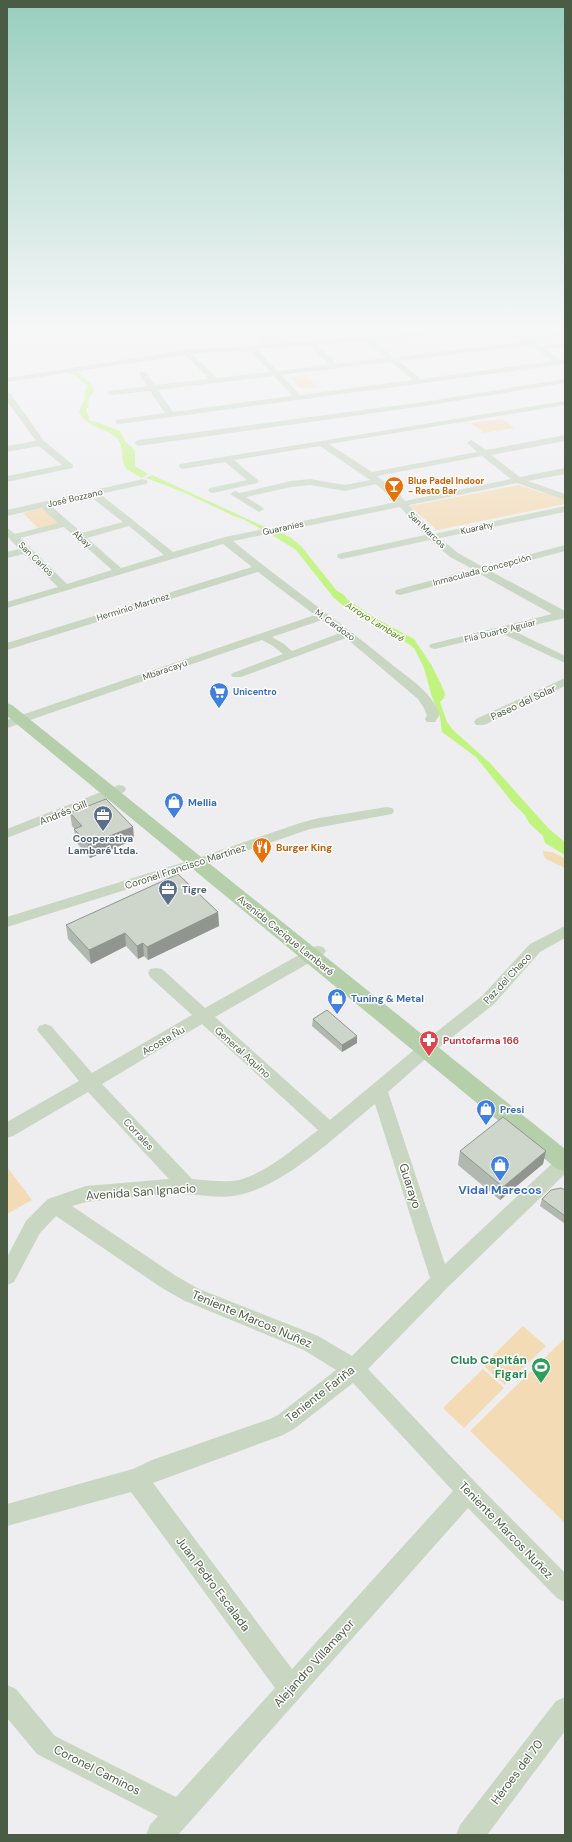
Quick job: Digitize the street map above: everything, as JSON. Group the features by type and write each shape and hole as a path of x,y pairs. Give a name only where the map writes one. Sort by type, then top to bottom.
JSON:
{"main road":[{"name":"Avenida Cacique Lambaré","path":"7,699 16,717 115,791 430,1046 565,1150"},
{"name":"Avenida Cacique Lambaré","path":"430,1046 565,1162"}],"street":[{"path":"7,479 69,466 41,443 22,416"},
{"path":"119,422 158,416"},
{"path":"277,416 283,423"},
{"path":"138,444 283,423 313,423 344,416"},
{"path":"183,466 327,440 486,416"},
{"path":"238,496 291,484 321,483 345,488 374,478 565,438"},
{"name":"San Marcos","path":"327,440 393,493 401,504 432,537 454,555 563,615"},
{"path":"7,449 41,443"},
{"path":"471,443 519,481 565,497"},
{"path":"213,490 254,481 227,459"},
{"name":"Guaraníes","path":"9,602 65,588 224,540 565,472"},
{"path":"280,476 291,484"},
{"name":"José Bozzano","path":"7,513 143,482"},
{"path":"225,487 259,509"},
{"path":"94,494 172,556"},
{"name":"Abay","path":"44,505 120,572"},
{"name":"Kuarahy","path":"342,556 565,509"},
{"path":"79,537 130,523"},
{"path":"10,534 65,524"},
{"name":"San Carlos","path":"10,534 65,588"},
{"name":"M. Cardozo","path":"224,540 322,616 348,634 422,696 429,704 433,713 430,720"},
{"name":"Inmaculada Concepción","path":"400,592 565,548"},
{"path":"7,555 27,550"},
{"name":"Herminio Martínez","path":"7,647 259,568"},
{"name":"Flia Duarte Aguiar","path":"435,646 563,615"},
{"name":"Mbaracayu","path":"16,717 322,616"},
{"path":"503,630 565,660"},
{"path":"237,675 348,634"},
{"path":"262,636 274,641 285,649 290,655"},
{"name":"Paseo del Solar","path":"480,722 565,682"},
{"name":"Andrés Gill","path":"7,834 115,791"},
{"name":"Coronel Francisco Martínez","path":"7,922 320,822 387,811"},
{"name":"Paz del Chaco","path":"430,1046 488,1000 535,948 565,931"},
{"name":"Acosta Ñu","path":"7,1131 314,953"},
{"name":"General Aquino","path":"156,973 330,1130"},
{"name":"Corrales","path":"45,1030 90,1082 188,1186"},
{"name":"Avenida San Ignacio","path":"7,1276 33,1227 55,1205 69,1198 86,1194 188,1186 224,1189 242,1187 275,1172 298,1156 379,1091 430,1046"},
{"name":"Guarayo","path":"379,1091 441,1281"},
{"name":"Teniente Fariña","path":"7,1514 136,1479 152,1471 275,1428 297,1415 354,1370 441,1281 565,1162"},
{"name":"Teniente Marcos Nuñez","path":"55,1205 169,1282 192,1295 311,1343 354,1370 468,1491 565,1590"},
{"name":"Juan Pedro Escalada","path":"136,1479 291,1688"},
{"name":"Alejandro Villamayor","path":"160,1835 468,1491"},
{"name":"Coronel Caminos","path":"7,1698 46,1745 180,1813"},
{"name":"Héroes del 70","path":"470,1835 565,1710"}],"shaded area":[{"path":"502,419 515,428 484,433 471,423"},
{"path":"519,485 565,500 565,504 437,530 410,506"},
{"path":"44,508 60,524 38,528 23,513"},
{"path":"543,851 552,852 565,858 565,868 546,859"},
{"path":"7,1167 32,1200 7,1214"},
{"path":"523,1326 546,1346 505,1385 483,1365"},
{"name":"Club Capitán Figari","path":"565,1338 565,1523 470,1431"},
{"path":"483,1369 504,1388 464,1428 443,1408"}],"water":[{"path":"81,416 89,416 90,420 120,431 125,441 135,450 135,466 148,474 142,478 126,468 122,448 118,439 109,432 93,426"},
{"path":"152,475 267,528 261,529 245,520 183,492 146,478"},
{"name":"Arroyo Lambaré","path":"278,531 290,537 301,546 337,591 343,594 348,600 375,618 414,639 432,666 445,694 444,698 440,702 447,722 453,730 490,763 549,829 565,842 565,855 545,843 543,836 530,824 524,814 512,802 476,757 442,732 440,717 431,694 424,668 414,648 393,633 345,607 334,598 296,550 269,533"}],"building":[{"path":"106,799 133,827 88,844 74,829 82,826 70,813"},
{"name":"Tigre","path":"178,874 218,912 147,947 143,943 137,946 125,933 89,950 66,925"},
{"path":"327,1010 357,1036 342,1045 313,1019"},
{"name":"Vidal Marecos","path":"503,1117 546,1151 503,1187 460,1151"},
{"path":"561,1188 565,1190 565,1216 542,1199 551,1190"}],"place":[{"name":"Blue Padel Indoor - Resto Bar","path":"394,503"},
{"name":"Unicentro","path":"219,709"},
{"name":"Mellia","path":"174,819"},
{"name":"Cooperativa Lambaré Ltda.","path":"103,832"},
{"name":"Burger King","path":"262,864"},
{"name":"Tigre","path":"168,906"},
{"name":"Tuning & Metal","path":"337,1015"},
{"name":"Puntofarma 166","path":"429,1057"},
{"name":"Presi","path":"486,1126"},
{"name":"Vidal Marecos","path":"500,1182"},
{"name":"Club Capitán Figari","path":"541,1384"}]}
